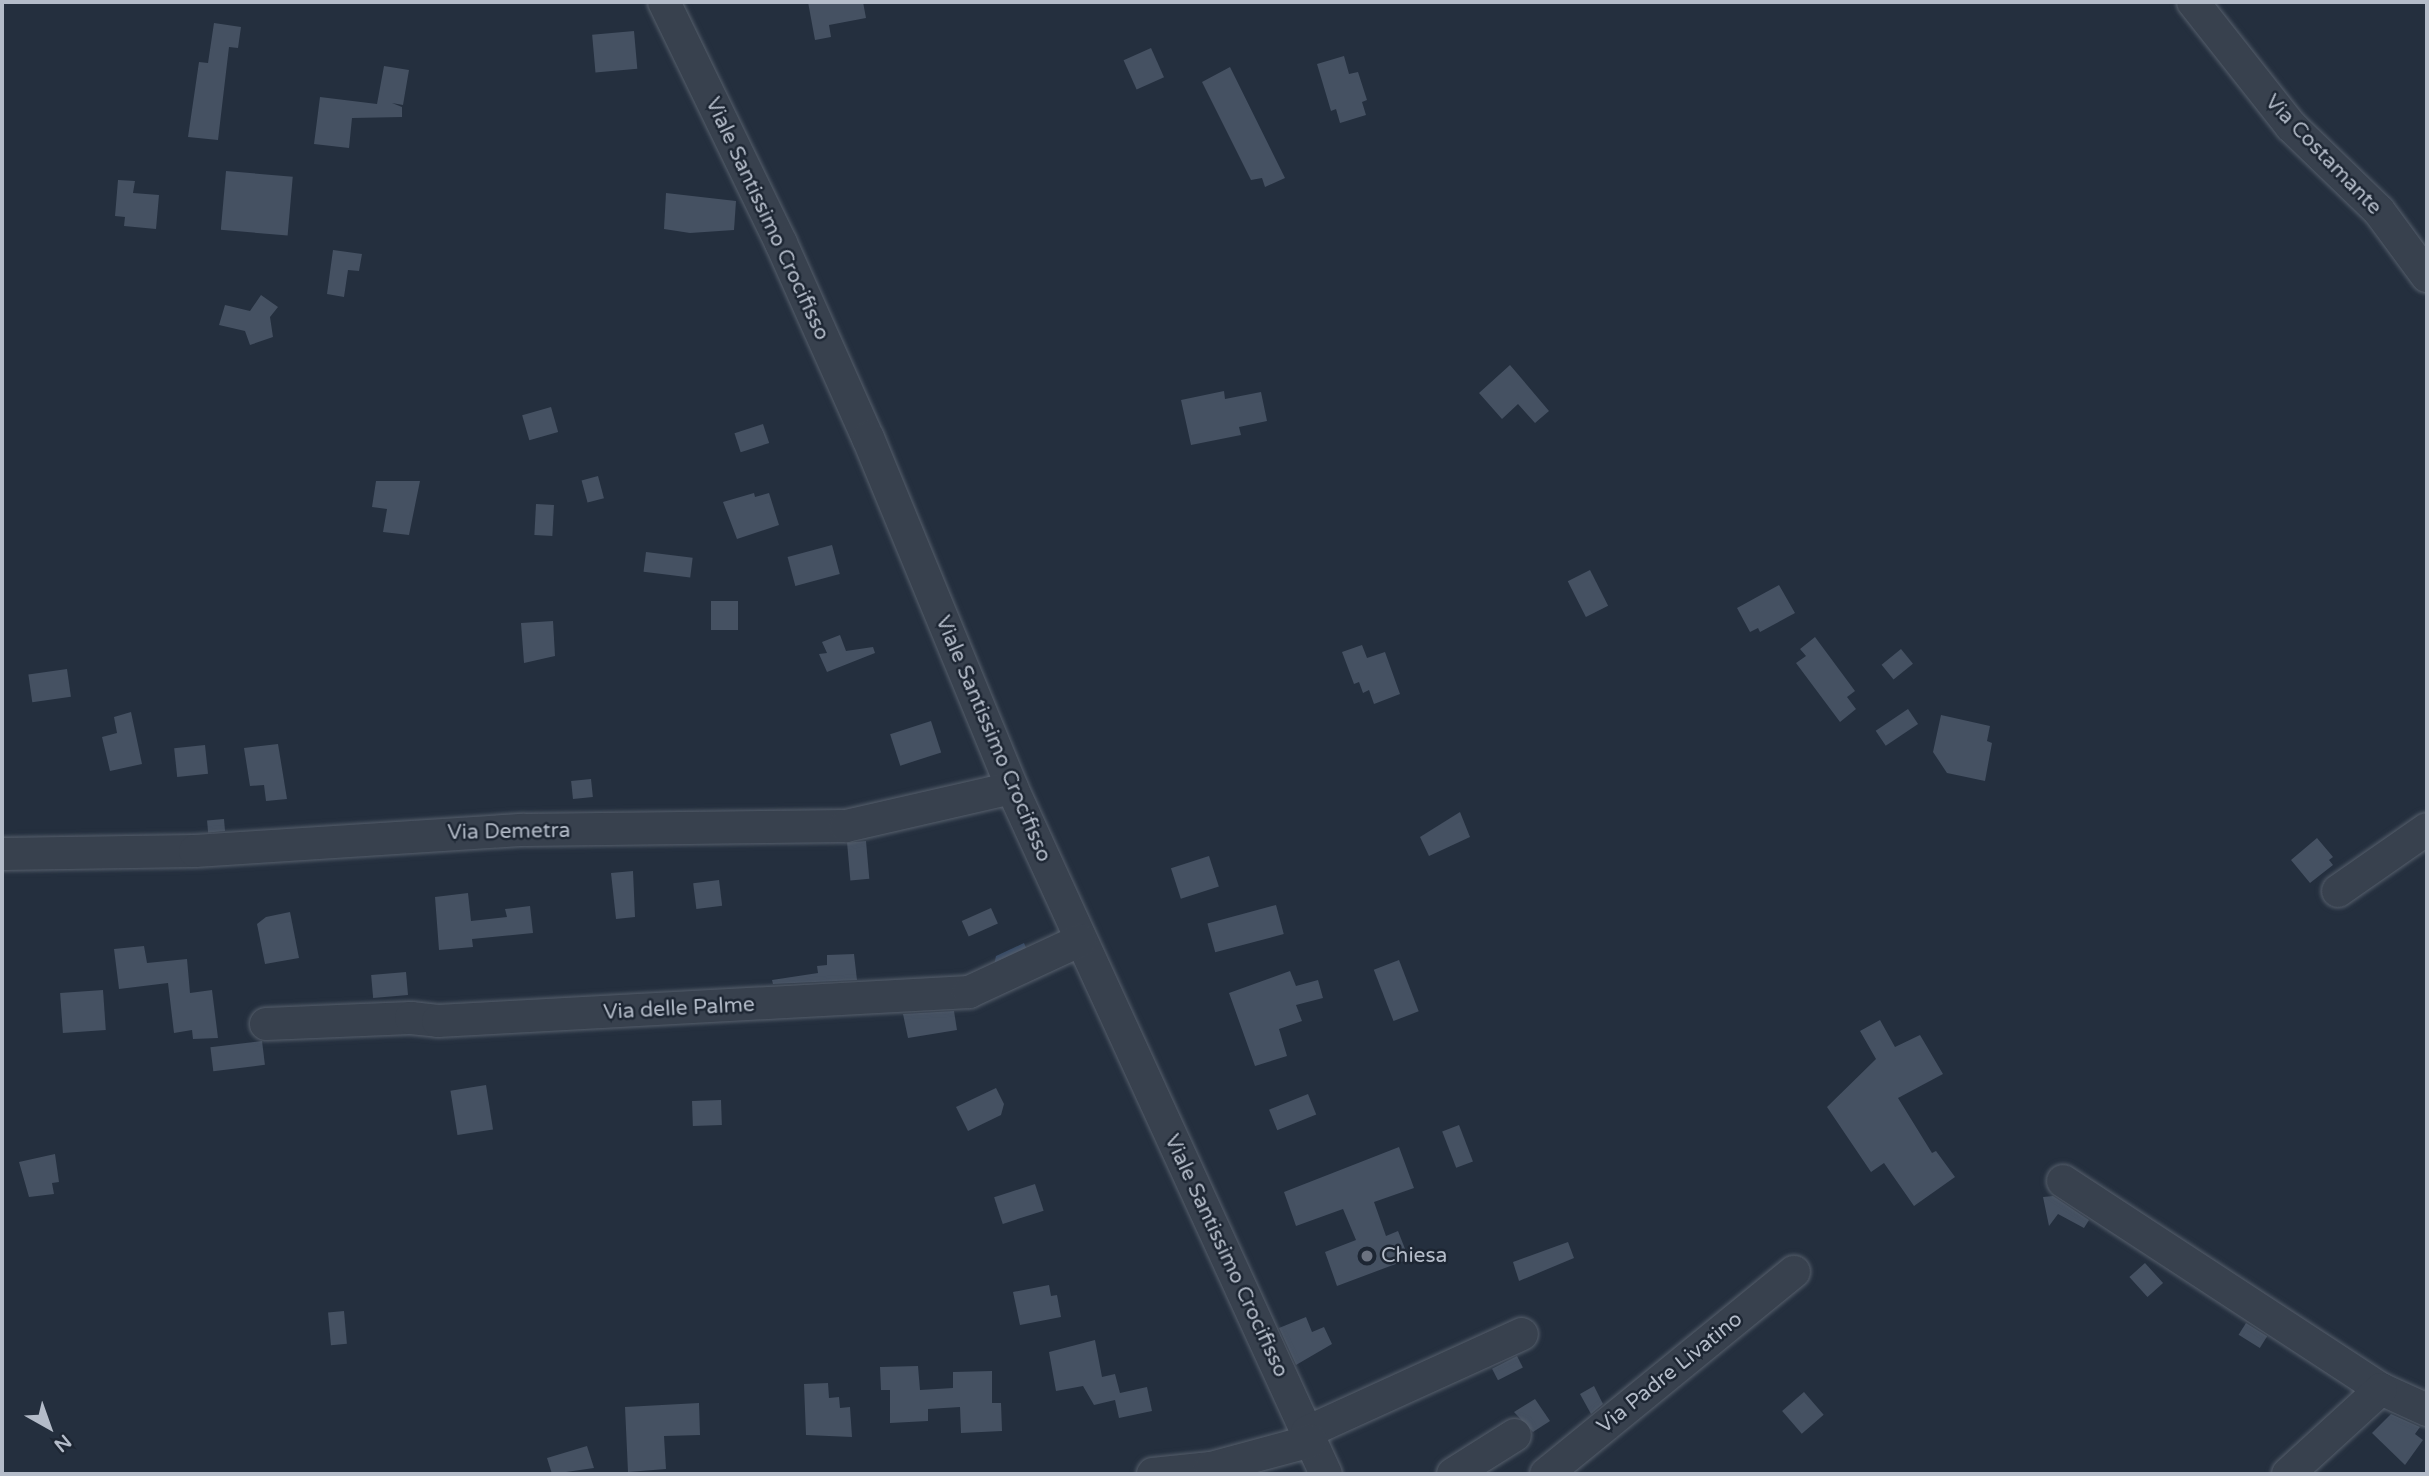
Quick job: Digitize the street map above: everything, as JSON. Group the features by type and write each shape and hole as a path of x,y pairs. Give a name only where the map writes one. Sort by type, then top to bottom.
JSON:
{"street":[{"name":"Viale Santissimo Crocifisso","path":"664,2 781,243 867,438 1012,788 1326,1474"},
{"name":"Via Costamante","path":"2193,2 2291,126 2379,211 2427,276"},
{"name":"Via Demetra","path":"2,854 195,851 523,830 846,826 1012,788"},
{"path":"2338,891 2427,829"},
{"name":"Via delle Palme","path":"266,1024 411,1018 438,1021 969,992 1082,940"},
{"path":"2063,1181 2381,1389 2427,1410"},
{"name":"Via Padre Livatino","path":"1546,1474 1794,1272"},
{"path":"1153,1474 1210,1468 1309,1436 1522,1334"},
{"path":"2288,1474 2381,1389"},
{"path":"1453,1474 1515,1435"}],"water":[{"path":"1024,943 1030,957 994,965 996,956"}],"building":[{"path":"808,2 863,2 866,18 829,25 831,37 815,40"},
{"path":"214,23 241,27 238,48 229,47 218,140 188,137 199,62 208,63"},
{"path":"634,31 637,69 595,73 592,35"},
{"path":"1151,48 1164,77 1137,89 1124,60"},
{"path":"1344,56 1349,74 1358,72 1367,100 1362,102 1366,115 1340,123 1336,109 1331,111 1317,64"},
{"path":"384,66 409,70 403,105 392,103 402,107 402,117 352,118 349,148 314,144 320,97 377,104"},
{"path":"1230,67 1285,178 1265,187 1262,178 1251,180 1202,82"},
{"path":"226,171 293,177 288,236 221,230"},
{"path":"118,180 135,181 133,193 159,195 156,229 124,226 125,217 115,216"},
{"path":"666,193 736,201 734,230 690,233 664,229"},
{"path":"333,250 362,254 359,271 348,270 344,297 327,294"},
{"path":"261,295 278,307 270,317 273,337 250,345 245,331 219,325 225,305 250,311"},
{"path":"1510,365 1549,411 1535,423 1518,404 1502,419 1479,393"},
{"path":"1224,391 1225,399 1261,392 1267,421 1239,427 1241,435 1191,445 1181,400"},
{"path":"551,407 558,432 529,440 522,415"},
{"path":"763,424 769,443 741,452 734,433"},
{"path":"598,476 604,498 588,503 582,480"},
{"path":"376,481 420,481 409,535 383,532 387,509 372,507"},
{"path":"754,493 755,497 769,493 779,525 737,539 723,502"},
{"path":"536,504 554,505 552,536 534,535"},
{"path":"832,545 840,574 795,586 788,557"},
{"path":"646,552 693,558 690,578 644,572"},
{"path":"1590,570 1608,606 1586,617 1568,581"},
{"path":"1779,585 1795,613 1760,632 1758,628 1750,632 1737,608"},
{"path":"711,601 738,601 738,630 711,630"},
{"path":"553,621 555,656 524,663 521,623"},
{"path":"840,635 846,651 873,647 875,653 827,672 819,654 827,653 822,642"},
{"path":"1815,637 1855,691 1847,697 1856,709 1840,722 1796,663 1806,656 1800,649"},
{"path":"1362,645 1367,658 1385,652 1400,694 1374,704 1369,690 1363,693 1359,682 1354,684 1342,652"},
{"path":"1901,649 1913,664 1894,679 1882,665"},
{"path":"67,669 71,697 32,702 28,674"},
{"path":"1908,709 1918,724 1886,746 1876,731"},
{"path":"131,712 142,764 110,771 102,737 117,733 114,717"},
{"path":"1941,715 1990,726 1987,741 1992,743 1985,781 1947,773 1933,752"},
{"path":"931,721 941,752 900,766 890,734"},
{"path":"278,744 287,799 266,801 264,785 250,786 244,748"},
{"path":"205,745 208,774 177,777 174,748"},
{"path":"591,779 593,797 573,799 571,781"},
{"path":"1460,812 1470,837 1429,856 1420,837"},
{"path":"224,819 225,831 208,832 207,820"},
{"path":"2317,838 2333,857 2329,860 2333,865 2310,883 2291,860"},
{"path":"866,841 869,879 850,881 847,843"},
{"path":"1209,856 1219,886 1181,899 1171,868"},
{"path":"633,871 635,917 616,919 611,873"},
{"path":"719,880 722,906 696,909 693,883"},
{"path":"468,893 471,921 507,917 505,909 530,906 533,933 472,939 473,947 439,950 435,897"},
{"path":"1276,905 1284,934 1215,952 1207,923"},
{"path":"991,908 998,924 969,937 962,921"},
{"path":"290,912 299,958 265,964 257,924 266,917"},
{"path":"144,946 147,963 187,959 190,993 212,990 218,1038 193,1039 192,1030 174,1033 168,983 119,989 114,949"},
{"path":"854,954 857,980 773,984 772,980 818,973 817,966 827,965 827,955"},
{"path":"1399,960 1419,1011 1394,1021 1374,970"},
{"path":"1290,971 1296,986 1318,980 1323,998 1296,1005 1302,1021 1279,1029 1287,1056 1255,1066 1229,993"},
{"path":"406,972 408,995 373,998 371,975"},
{"path":"103,990 106,1030 63,1033 60,993"},
{"path":"954,1011 957,1030 908,1038 903,1014"},
{"path":"1880,1020 1895,1047 1920,1035 1943,1074 1898,1098 1932,1153 1936,1151 1955,1177 1914,1206 1884,1163 1871,1172 1827,1107 1876,1059 1860,1031"},
{"path":"262,1041 265,1065 213,1071 210,1047"},
{"path":"486,1085 493,1129 457,1135 450,1091"},
{"path":"996,1088 1004,1104 1001,1115 968,1131 956,1107"},
{"path":"1308,1094 1316,1114 1277,1130 1269,1110"},
{"path":"721,1100 722,1125 693,1126 692,1101"},
{"path":"1459,1125 1473,1161 1456,1168 1442,1131"},
{"path":"1399,1147 1414,1188 1374,1202 1386,1236 1398,1231 1409,1259 1337,1286 1325,1252 1356,1240 1343,1209 1296,1226 1284,1192"},
{"path":"55,1154 59,1182 52,1183 54,1194 29,1197 19,1162"},
{"path":"1035,1184 1044,1211 1003,1224 994,1197"},
{"path":"2053,1196 2089,1220 2084,1228 2058,1214 2049,1226 2043,1197"},
{"path":"1568,1242 1574,1258 1519,1281 1513,1262"},
{"path":"2145,1263 2163,1283 2147,1297 2129,1277"},
{"path":"1049,1285 1051,1296 1057,1295 1061,1317 1020,1325 1013,1292"},
{"path":"344,1311 347,1344 331,1345 328,1312"},
{"path":"1306,1317 1312,1332 1324,1327 1332,1344 1296,1365 1279,1328"},
{"path":"2246,1323 2267,1336 2260,1348 2239,1335"},
{"path":"1095,1340 1102,1377 1115,1374 1120,1393 1147,1387 1152,1411 1119,1418 1115,1400 1094,1405 1083,1386 1056,1391 1049,1352"},
{"path":"1517,1356 1523,1368 1498,1380 1492,1369"},
{"path":"918,1366 920,1390 953,1388 953,1372 992,1371 992,1403 1001,1403 1002,1431 961,1433 960,1407 928,1409 928,1421 890,1423 890,1390 881,1390 880,1367"},
{"path":"828,1383 829,1398 839,1397 840,1408 850,1407 852,1437 806,1435 804,1384"},
{"path":"1594,1386 1603,1404 1591,1414 1580,1394"},
{"path":"1804,1392 1824,1415 1802,1434 1782,1411"},
{"path":"1535,1399 1550,1421 1533,1432 1514,1412"},
{"path":"699,1403 700,1435 664,1436 666,1469 628,1472 625,1407"},
{"path":"2391,1414 2420,1427 2415,1434 2423,1440 2405,1465 2372,1433"},
{"path":"587,1446 594,1468 552,1474 547,1458"}],"place":[{"name":"Chiesa","path":"1367,1256"}]}
